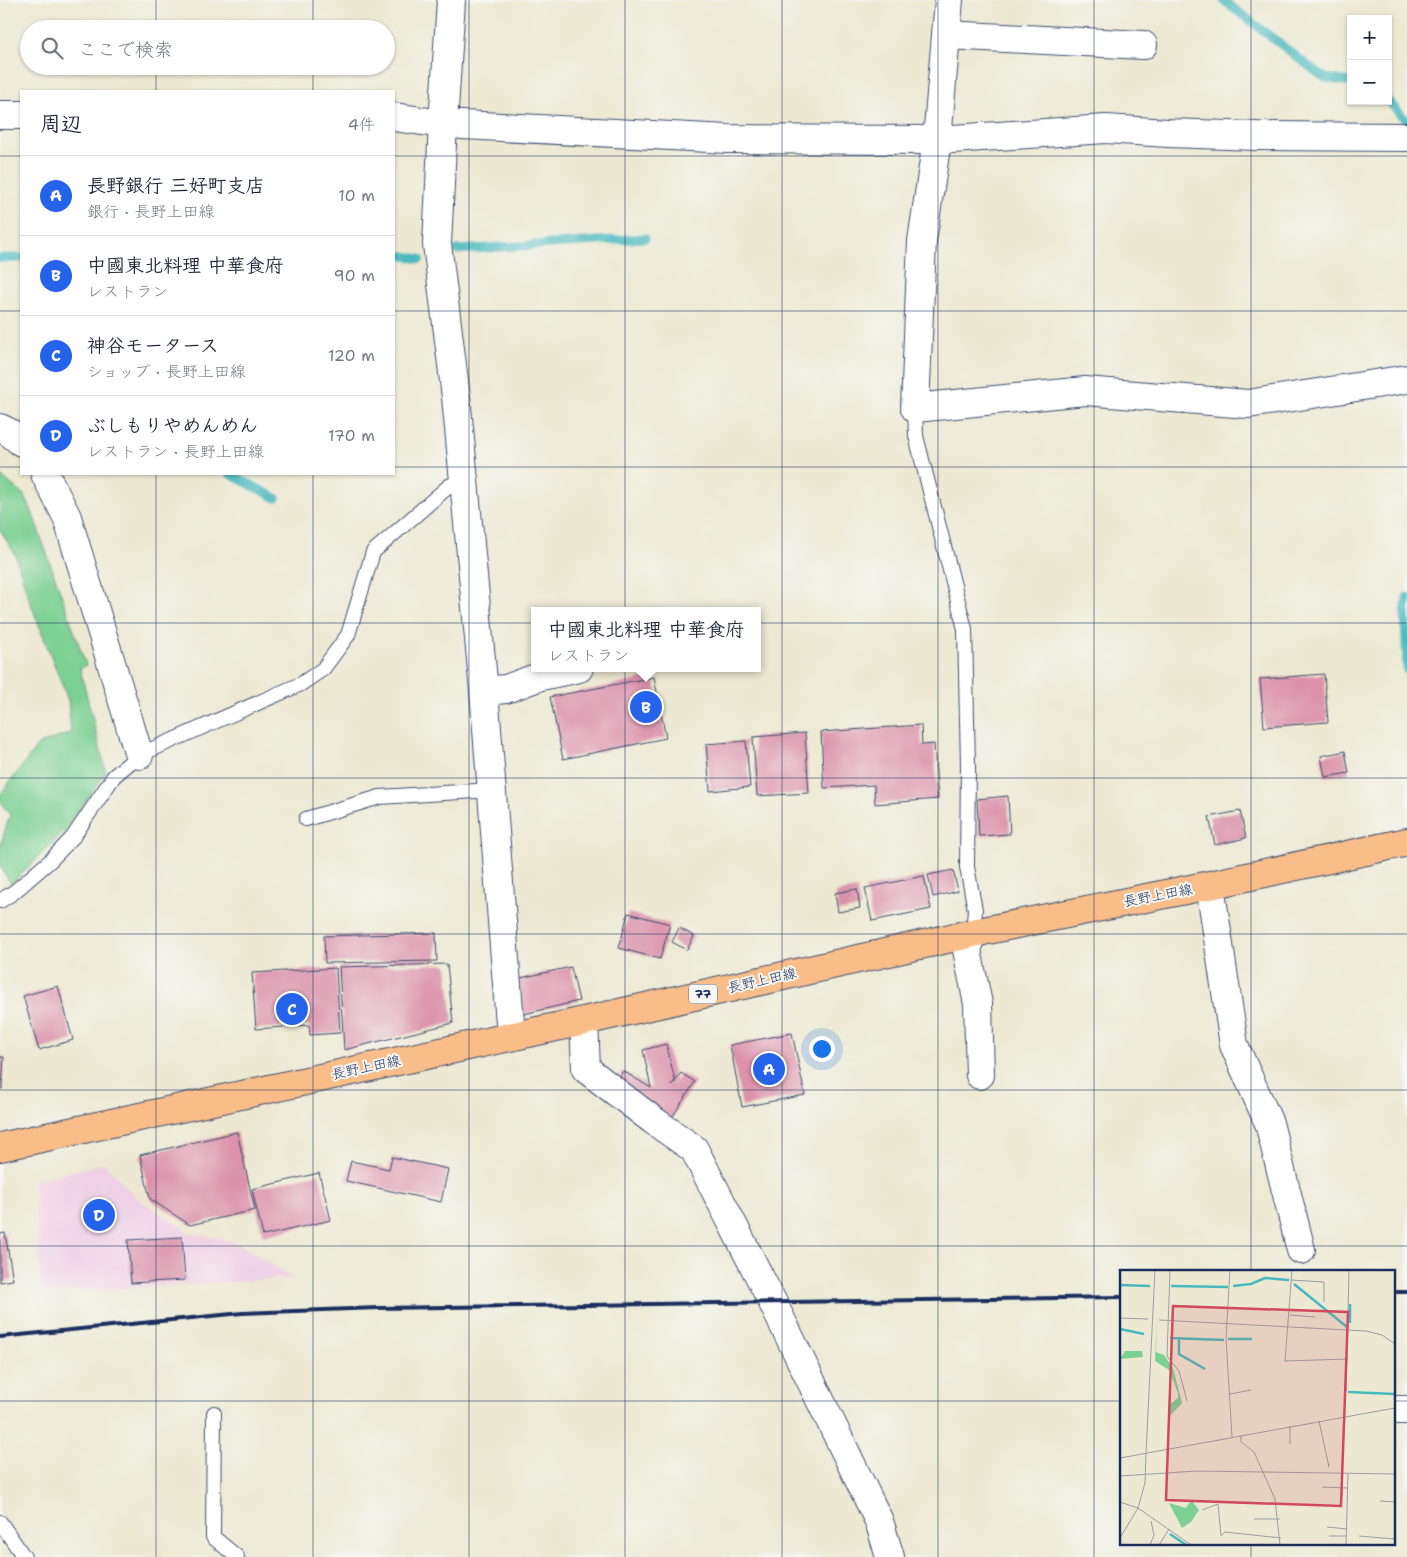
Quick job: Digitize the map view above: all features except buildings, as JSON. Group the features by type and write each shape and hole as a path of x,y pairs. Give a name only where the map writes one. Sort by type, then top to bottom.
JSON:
{"main road":[{"name":"長野上田線","path":"0,1147 584,1021 973,933 1210,885 1407,842"}],"street":[{"path":"451,0 437,244 456,397 484,691 511,1036"},
{"path":"949,0 937,140 922,241 915,408 1085,391 1248,404 1407,379"},
{"path":"946,35 1143,45"},
{"path":"0,116 20,115"},
{"path":"395,117 443,124 728,139 937,140 1106,129 1257,136 1407,137"},
{"path":"0,428 20,441"},
{"path":"46,475 67,517 139,755"},
{"path":"484,691 506,690 541,676 560,672"},
{"path":"1210,885 1234,1045 1269,1123 1301,1250"},
{"path":"973,933 966,950 978,1004 980,1075"},
{"path":"584,1021 586,1069 694,1149 774,1303 879,1520 890,1557"},
{"path":"1394,1410 1407,1410"}],"lane":[{"path":"915,408 916,436 965,629 968,766 967,867 975,910 973,933"},
{"path":"0,901 14,892 73,837 114,776 139,755 301,684 323,669 348,635 372,552 449,486 464,480"},
{"path":"306,819 380,797 492,790"},
{"path":"214,1413 213,1537 237,1557"},
{"path":"0,1522 24,1557"}],"shaded area":[{"path":"104,1163 137,1198 188,1232 238,1243 294,1278 41,1293 34,1181"}],"green space":[{"path":"0,475 24,495 31,509 86,665 80,669 106,772 64,832 11,884 0,866 0,846 10,815 0,801 0,795 39,744 71,733 68,700 29,599 15,554 0,530"}],"waterway":[{"path":"1223,0 1319,74 1326,78 1347,81"},
{"path":"1392,105 1407,121"},
{"path":"457,250 645,238"},
{"path":"395,254 420,259"},
{"path":"0,258 20,258"},
{"path":"232,475 276,498"},
{"path":"1407,597 1405,613 1407,670"}],"railway":[{"path":"1394,1292 1407,1292"},
{"path":"0,1337 242,1313 378,1308 1120,1297"}],"place":[{"name":"中國東北料理 中華食府","path":"646,707"},
{"name":"神谷モータース","path":"292,1009"},
{"name":"長野銀行 三好町支店","path":"769,1069"},
{"name":"ぶしもりやめんめん","path":"99,1215"}]}
